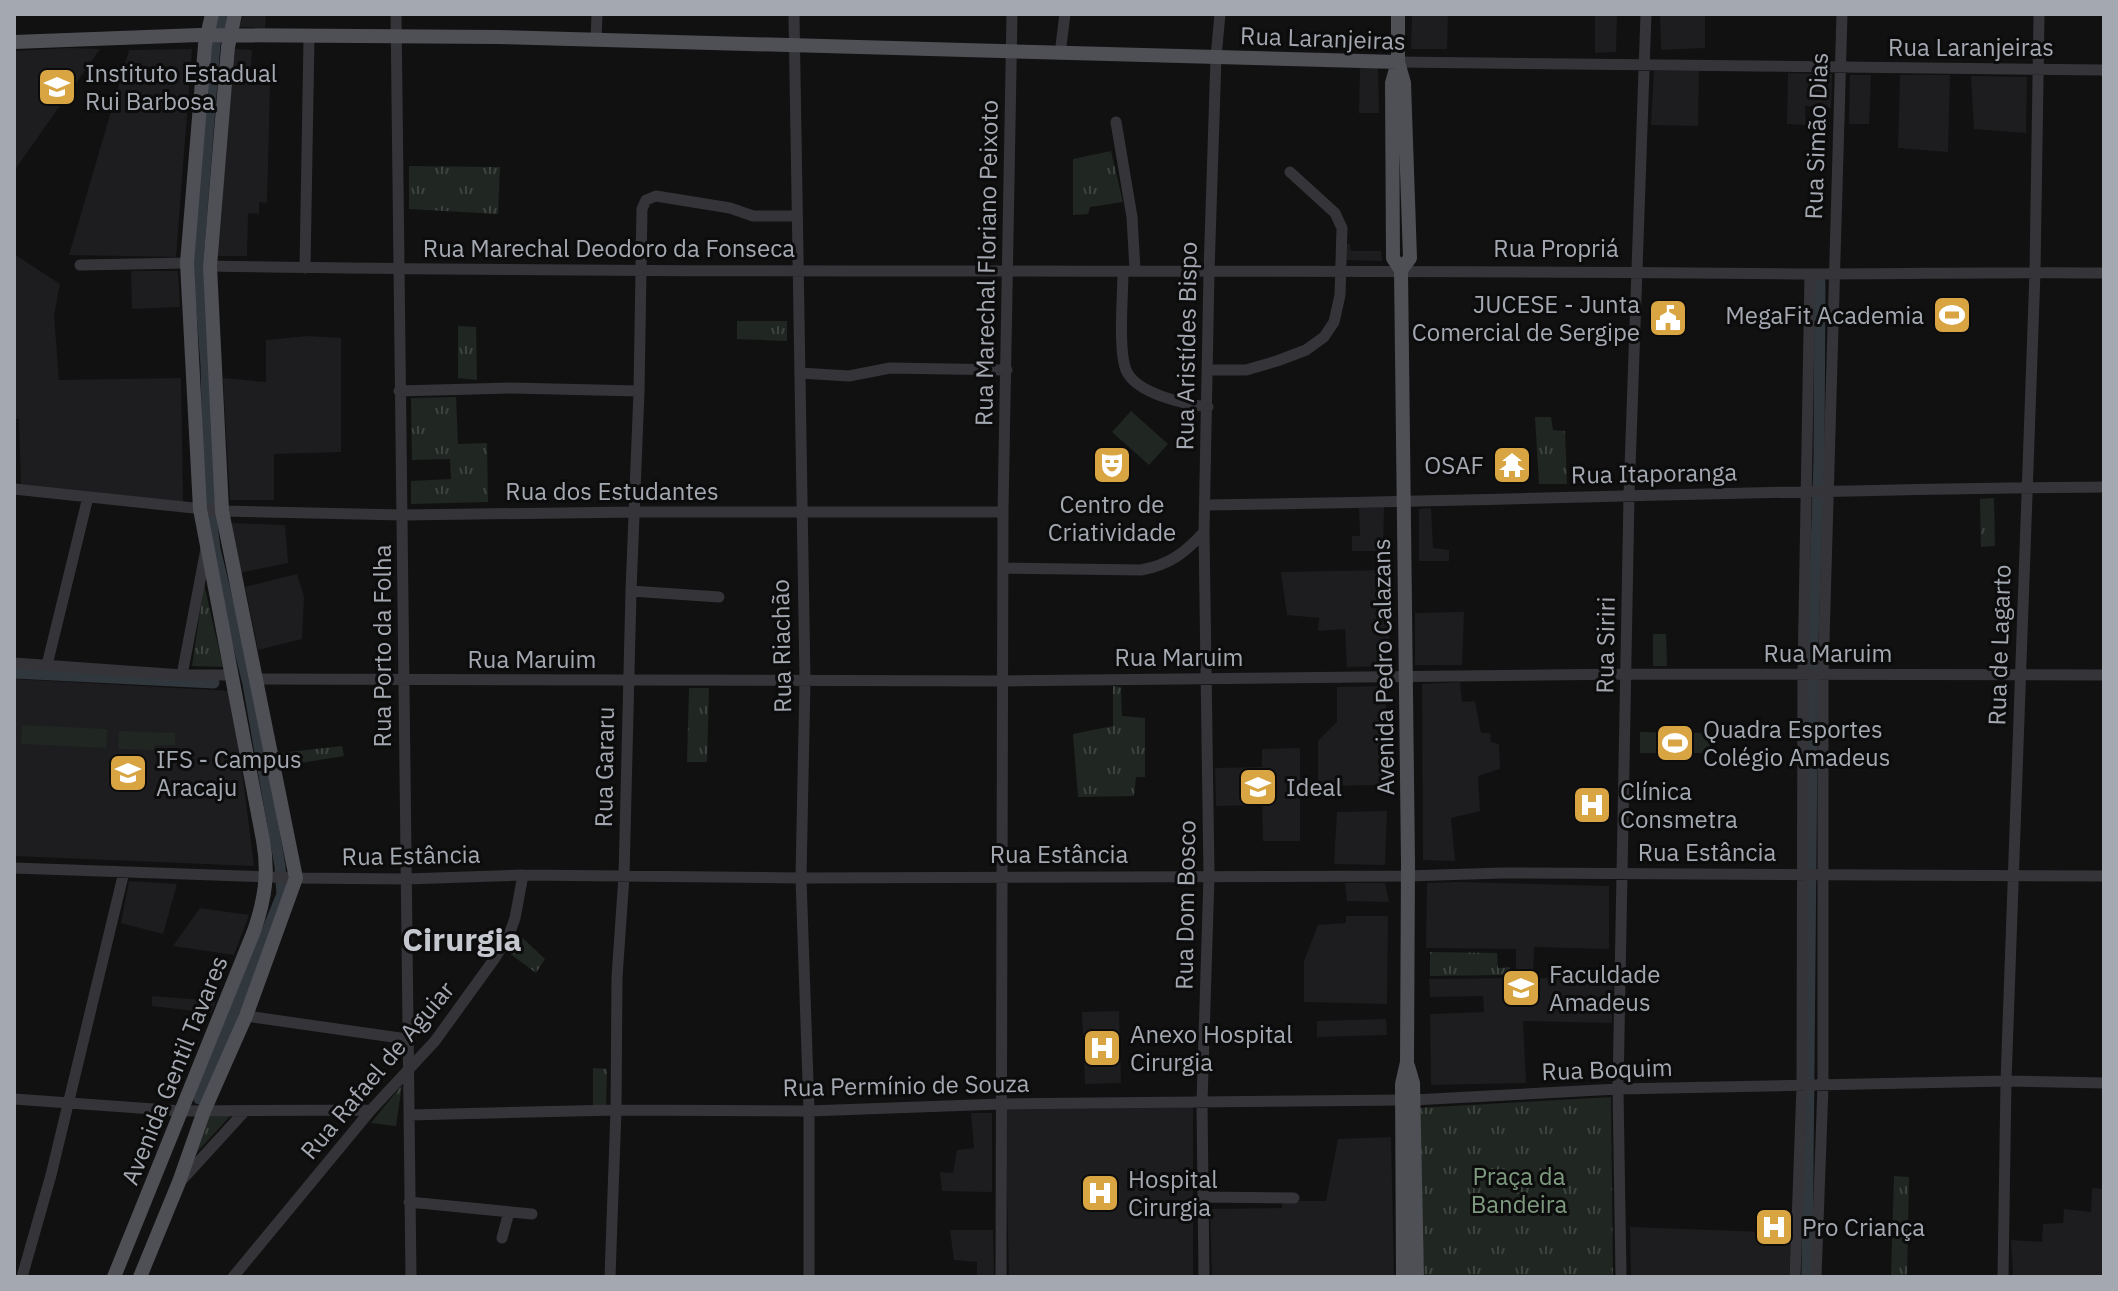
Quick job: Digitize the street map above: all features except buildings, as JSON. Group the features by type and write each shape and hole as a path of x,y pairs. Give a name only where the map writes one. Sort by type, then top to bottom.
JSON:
{"main road":[{"path":"212,14 187,263 200,509 269,878"},
{"path":"235,14 228,36 210,266 221,510 294,878"},
{"name":"Avenida Pedro Calazans","path":"1398,14 1398,62 1404,83 1410,258 1401,270 1407,1062 1413,1083 1408,1100 1403,1277"},
{"name":"Rua Laranjeiras","path":"14,42 208,36 398,37 1398,62"},
{"name":"Avenida Gentil Tavares","path":"114,1277 254,931 269,878"},
{"name":"Avenida Gentil Tavares","path":"140,1277 179,1182 202,1111 246,1016 294,878"},
{"name":"Avenida Pedro Calazans","path":"1408,1100 1417,1277"}],"street":[{"name":"Rua Porto da Folha","path":"396,14 411,1277"},
{"path":"596,40 597,14"},
{"name":"Rua Riachão","path":"794,14 805,680 801,878 809,1111 809,1277"},
{"name":"Rua Marechal Floriano Peixoto","path":"1001,1277 1003,512 1012,14"},
{"path":"1060,54 1065,14"},
{"name":"Rua Aristídes Bispo","path":"1208,678 1204,532 1209,272 1220,14"},
{"name":"Rua Siriri","path":"1621,1277 1618,1089 1629,496 1646,14"},
{"name":"Rua Simão Dias","path":"1818,492 1834,274 1842,14"},
{"name":"Rua de Lagarto","path":"2003,1277 2006,1081 2035,272 2039,14"},
{"path":"305,268 309,37"},
{"name":"Rua Laranjeiras","path":"1398,62 2104,70"},
{"path":"1116,122 1132,217 1125,368 1130,377 1164,398 1208,407"},
{"path":"1209,370 1246,370 1292,356 1324,337 1334,322 1341,271 1340,220 1290,172"},
{"name":"Rua Gararu","path":"610,1277 617,977 624,876 639,391 642,209 646,200 656,196 730,208 753,216 797,216"},
{"path":"1816,1277 1812,1086 1813,675 1818,492 1813,276 1834,259"},
{"path":"80,265 187,263"},
{"name":"Rua Marechal Deodoro da Fonseca","path":"210,266 1008,272"},
{"name":"Rua Propriá","path":"1008,272 1639,270 1813,276 2104,273"},
{"path":"800,373 849,376 890,368 1007,370"},
{"path":"399,391 512,388 639,391"},
{"name":"Rua Itaporanga","path":"1206,505 2104,487"},
{"path":"14,489 200,509"},
{"path":"1795,1277 1812,1086 1813,675 1818,492"},
{"path":"47,665 88,497"},
{"name":"Rua dos Estudantes","path":"200,509 403,515 1003,512"},
{"path":"1004,568 1141,570 1158,567 1184,554 1204,532"},
{"path":"182,675 206,547"},
{"path":"631,591 719,597"},
{"path":"14,663 182,675 232,675"},
{"name":"Rua Maruim","path":"255,679 1003,681 1627,674 2104,675"},
{"name":"Rua Dom Bosco","path":"1204,1277 1202,1102 1209,876 1208,678"},
{"name":"Rua Estância","path":"14,868 269,878 406,879 523,875 801,878 1502,873 2104,876"},
{"path":"22,1277 51,1175 124,872"},
{"name":"Rua Rafael de Aguiar","path":"233,1277 371,1110 435,1041 495,958 515,918 523,875"},
{"path":"246,1016 407,1039"},
{"name":"Rua Boquim","path":"1408,1100 1618,1089 2006,1081 2104,1083"},
{"path":"14,1099 182,1111 371,1110"},
{"name":"Rua Permínio de Souza","path":"410,1115 1408,1100"},
{"name":"Avenida Gentil Tavares","path":"179,1182 244,1112"},
{"path":"1203,1197 1294,1198"},
{"path":"409,1202 532,1214"},
{"path":"502,1238 509,1212"}],"shaded area":[{"path":"244,14 266,14 265,28 239,27"},
{"path":"1412,14 1448,14 1447,49 1411,49"},
{"path":"1595,14 1617,14 1616,52 1595,53"},
{"path":"1660,14 1705,14 1705,48 1661,50"},
{"name":"Instituto Estadual Rui Barbosa","path":"100,49 14,171 14,51"},
{"path":"192,49 176,257 69,255 129,50"},
{"path":"235,49 252,50 250,84 270,85 267,203 259,202 259,214 248,213 247,256 216,256"},
{"path":"1360,68 1378,68 1379,113 1359,113"},
{"path":"1654,71 1699,71 1698,126 1651,125"},
{"path":"1788,73 1832,74 1831,108 1805,106 1806,125 1787,124"},
{"path":"1850,75 1871,75 1869,124 1849,124"},
{"path":"1900,75 1950,75 1948,152 1898,148"},
{"path":"1971,76 2027,77 2026,133 1974,129"},
{"path":"1343,243 1350,244 1351,251 1381,251 1382,261 1343,260"},
{"path":"14,254 60,284 54,315 59,380 181,378 183,502 21,485 19,419 14,419"},
{"path":"131,271 178,271 180,307 132,309"},
{"path":"308,336 341,338 341,452 274,454 274,500 230,500 223,378 266,382 266,340"},
{"path":"1384,507 1383,551 1352,551 1352,536 1360,536 1359,508"},
{"path":"1431,508 1433,548 1449,550 1449,561 1419,561 1419,509"},
{"path":"231,523 285,525 288,563 239,573"},
{"path":"1389,570 1389,666 1347,667 1345,629 1318,631 1319,618 1287,615 1281,572"},
{"path":"297,574 304,597 302,639 258,650 245,587"},
{"path":"1464,612 1462,665 1415,665 1415,613"},
{"name":"IFS - Campus Aracaju","path":"14,679 232,691 254,866 14,856"},
{"path":"1460,682 1462,702 1475,701 1481,733 1490,733 1491,742 1499,744 1500,769 1478,776 1480,811 1451,818 1455,861 1423,860 1422,684"},
{"path":"1386,686 1386,785 1318,786 1318,741 1337,722 1337,687"},
{"name":"Ideal","path":"1300,748 1300,841 1263,841 1262,805 1216,806 1215,768 1262,767 1262,749"},
{"path":"1387,811 1385,865 1334,864 1337,812"},
{"path":"129,881 177,884 163,934 121,923"},
{"path":"1345,883 1385,883 1389,902 1347,901"},
{"name":"Faculdade Amadeus","path":"1427,883 1609,886 1609,949 1534,947 1533,978 1613,979 1612,1023 1523,1021 1526,1083 1431,1085 1430,1014 1484,1012 1483,996 1430,997 1429,979 1516,978 1516,949 1426,948"},
{"path":"200,908 249,915 234,955 173,946"},
{"path":"1346,916 1388,916 1387,1004 1304,1002 1304,961 1318,925 1346,923"},
{"path":"152,996 216,1001 211,1013 152,1006"},
{"name":"Anexo Hospital Cirurgia","path":"1119,1011 1121,1083 1085,1084 1082,1012"},
{"path":"1386,1019 1387,1035 1317,1037 1317,1021"},
{"name":"Hospital Cirurgia","path":"1193,1103 1193,1277 1009,1277 1005,1109"},
{"path":"971,1113 992,1113 992,1192 942,1191 940,1172 953,1173 957,1150 974,1148"},
{"path":"1391,1137 1394,1277 1212,1277 1210,1209 1282,1208 1282,1201 1326,1201 1338,1139"},
{"path":"2092,1188 2104,1189 2104,1277 2013,1275 2011,1240 2042,1242 2043,1224 2063,1223 2064,1209 2091,1212"},
{"path":"1630,1227 1792,1233 1789,1277 1631,1277"},
{"path":"950,1230 993,1230 994,1277 977,1277 977,1262 954,1260"}],"green space":[{"path":"1111,151 1123,202 1090,207 1088,214 1073,215 1073,159"},
{"path":"409,166 500,167 498,214 409,209"},
{"path":"737,321 787,321 787,341 737,339"},
{"path":"458,326 476,327 477,380 458,378"},
{"path":"456,397 458,444 487,443 488,502 411,504 411,481 451,479 450,459 412,460 411,398"},
{"path":"1131,411 1168,444 1149,465 1112,432"},
{"path":"1535,417 1551,417 1553,430 1565,431 1567,484 1539,484"},
{"path":"1994,498 1995,546 1981,547 1980,499"},
{"path":"204,584 223,667 192,666"},
{"path":"1653,634 1666,634 1667,666 1653,666"},
{"path":"1113,686 1121,687 1122,716 1145,718 1145,777 1136,777 1134,796 1078,797 1073,734 1113,726"},
{"path":"689,688 709,688 707,762 687,762"},
{"path":"22,725 107,729 106,748 21,744"},
{"path":"119,731 175,733 175,745 154,745 154,750 118,749"},
{"name":"Quadra Esportes Colégio Amadeus","path":"1640,732 1710,733 1710,753 1640,753"},
{"path":"342,746 344,756 282,766 279,753"},
{"path":"515,931 545,959 536,973 505,950"},
{"path":"1430,952 1497,953 1498,968 1510,967 1510,975 1430,976"},
{"path":"593,1068 607,1069 606,1105 593,1106"},
{"path":"402,1085 396,1126 371,1123"},
{"name":"Praça da Bandeira","path":"1611,1097 1613,1277 1424,1277 1418,1108"},
{"path":"207,1114 232,1114 187,1163"},
{"path":"1894,1176 1909,1177 1907,1276 1891,1276"}],"waterway":[{"path":"199,1099 282,894 280,866 248,684 215,549 209,497 206,365 198,261 215,44 225,14"},
{"path":"1807,1277 1820,282"},
{"path":"14,673 214,683"}],"place":[{"name":"Instituto Estadual Rui Barbosa","path":"57,87"},
{"name":"MegaFit Academia","path":"1952,315"},
{"name":"JUCESE - Junta Comercial de Sergipe","path":"1668,318"},
{"name":"Centro de Criatividade","path":"1112,465"},
{"name":"OSAF","path":"1512,465"},
{"name":"Quadra Esportes Colégio Amadeus","path":"1675,743"},
{"name":"IFS - Campus Aracaju","path":"128,773"},
{"name":"Ideal","path":"1258,787"},
{"name":"Clínica Consmetra","path":"1592,805"},
{"name":"Faculdade Amadeus","path":"1521,988"},
{"name":"Anexo Hospital Cirurgia","path":"1102,1048"},
{"name":"Hospital Cirurgia","path":"1100,1193"},
{"name":"Pro Criança","path":"1774,1227"}],"district":[{"name":"Cirurgia","path":"462,939"}]}
